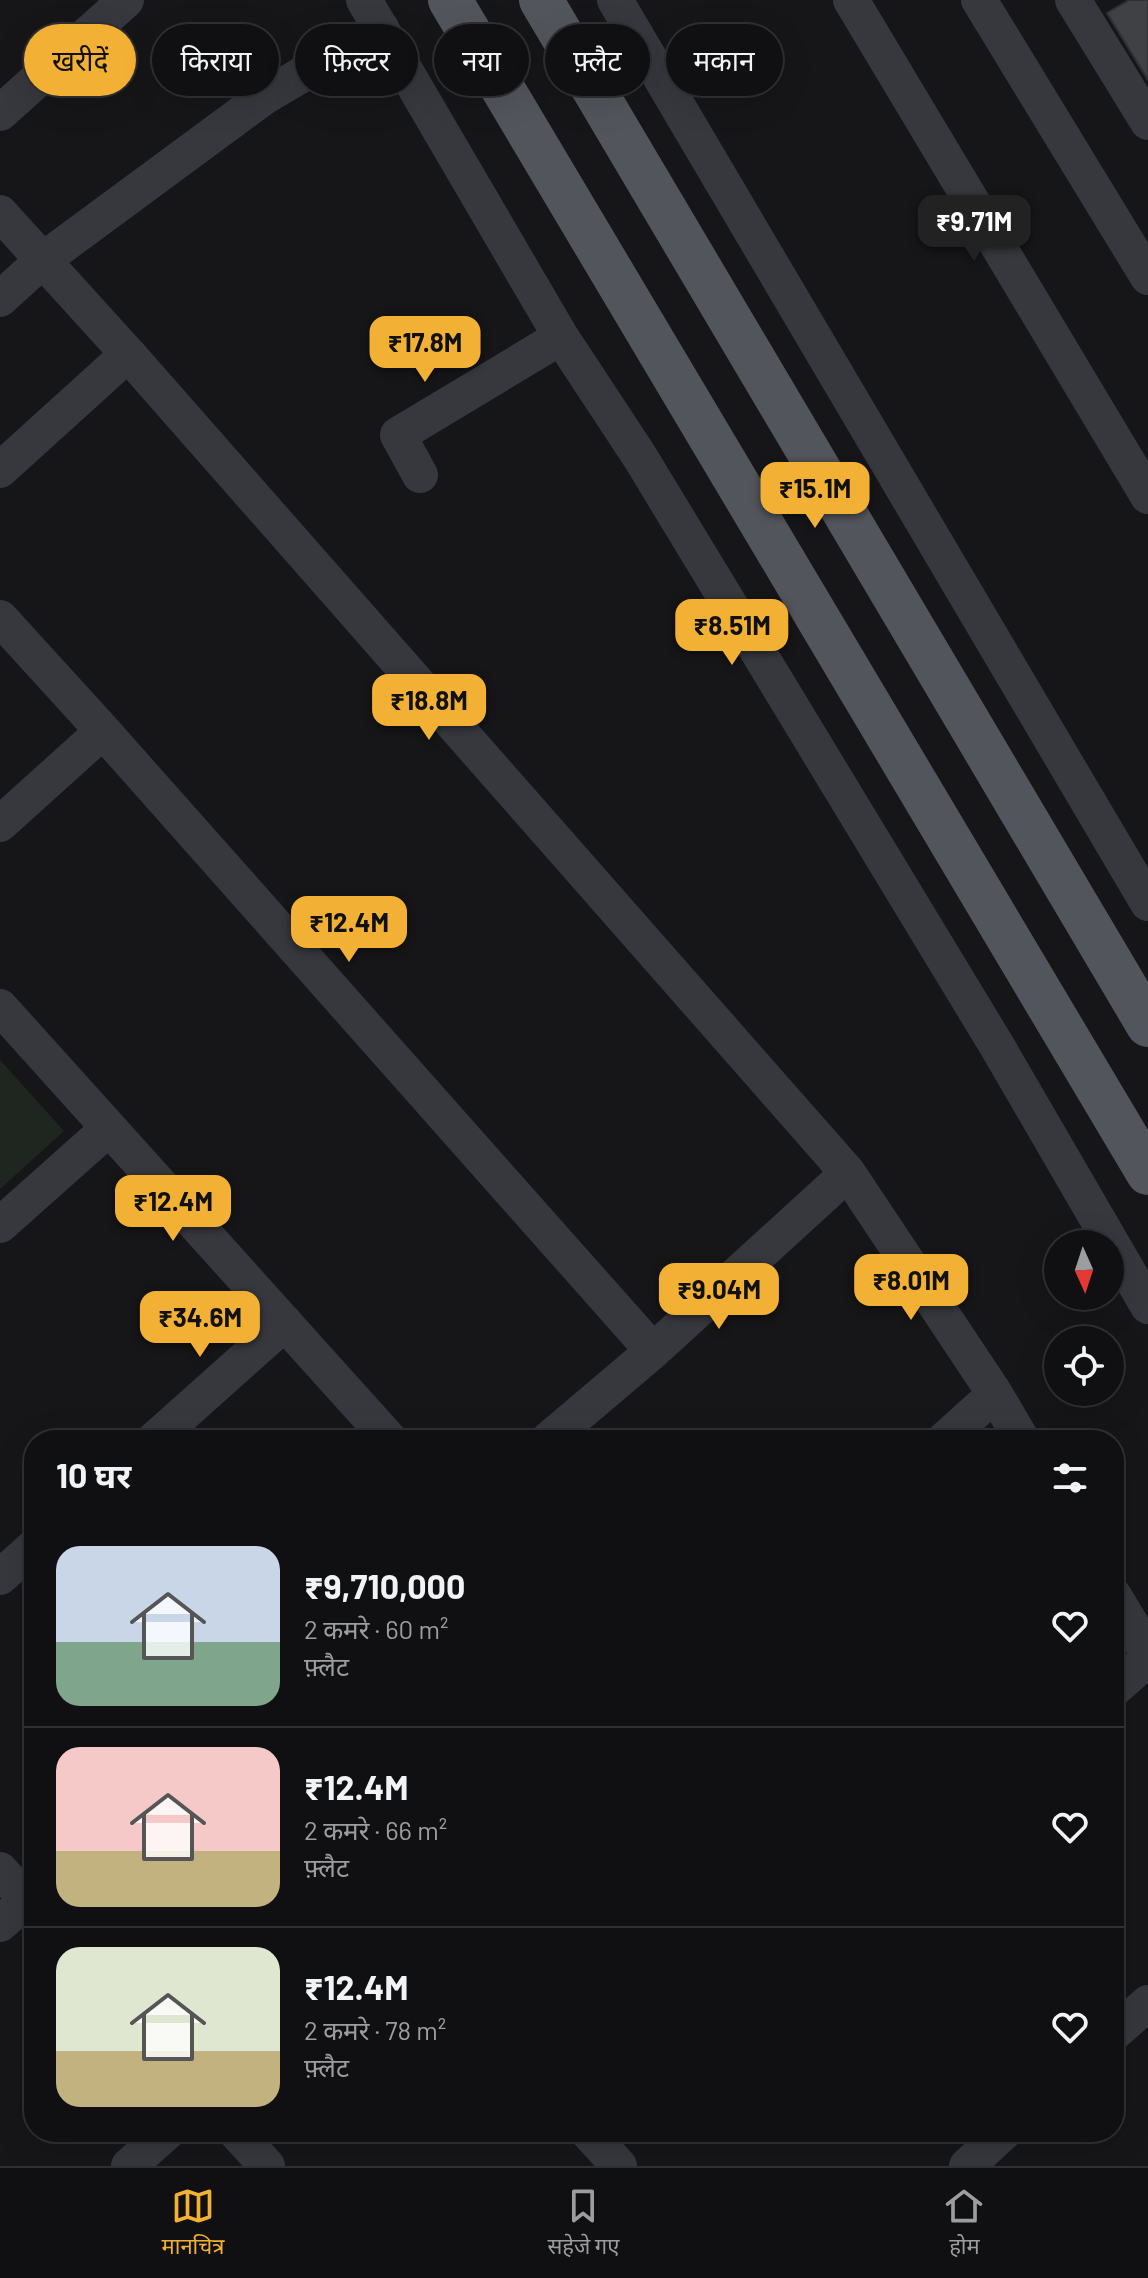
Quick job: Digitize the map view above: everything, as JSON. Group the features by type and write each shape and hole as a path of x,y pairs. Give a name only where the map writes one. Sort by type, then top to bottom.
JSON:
{"main road":[{"path":"450,0 1148,1173"},
{"path":"541,0 1148,1025"}],"street":[{"path":"0,113 126,0"},
{"path":"615,0 1148,903"},
{"path":"851,0 1148,496"},
{"path":"979,0 1148,277"},
{"path":"1073,0 1148,122"},
{"path":"0,299 43,260 373,14 561,337 640,457 997,1046 1148,1306"},
{"path":"0,213 128,354 848,1173 1016,1430"},
{"path":"420,475 398,435 561,337"},
{"path":"0,470 128,354"},
{"path":"0,618 653,1351"},
{"path":"0,824 103,731"},
{"path":"0,1007 381,1430"},
{"path":"0,1225 109,1128"},
{"path":"560,1430 653,1351 848,1173"},
{"path":"165,1430 285,1323"},
{"path":"955,1430 995,1394"},
{"path":"0,1577 24,1556"},
{"path":"1124,1614 1148,1656 1124,1679"},
{"path":"0,1870 24,1891"},
{"path":"0,1924 24,1903"},
{"path":"1124,2024 1148,2003"},
{"path":"129,2166 156,2142"},
{"path":"245,2142 267,2166"},
{"path":"967,2166 993,2142"}],"shaded area":[{"path":"0,1060 64,1131 0,1189"}],"building":[{"path":"1129,0 1148,0 1148,80 1107,13"}]}
